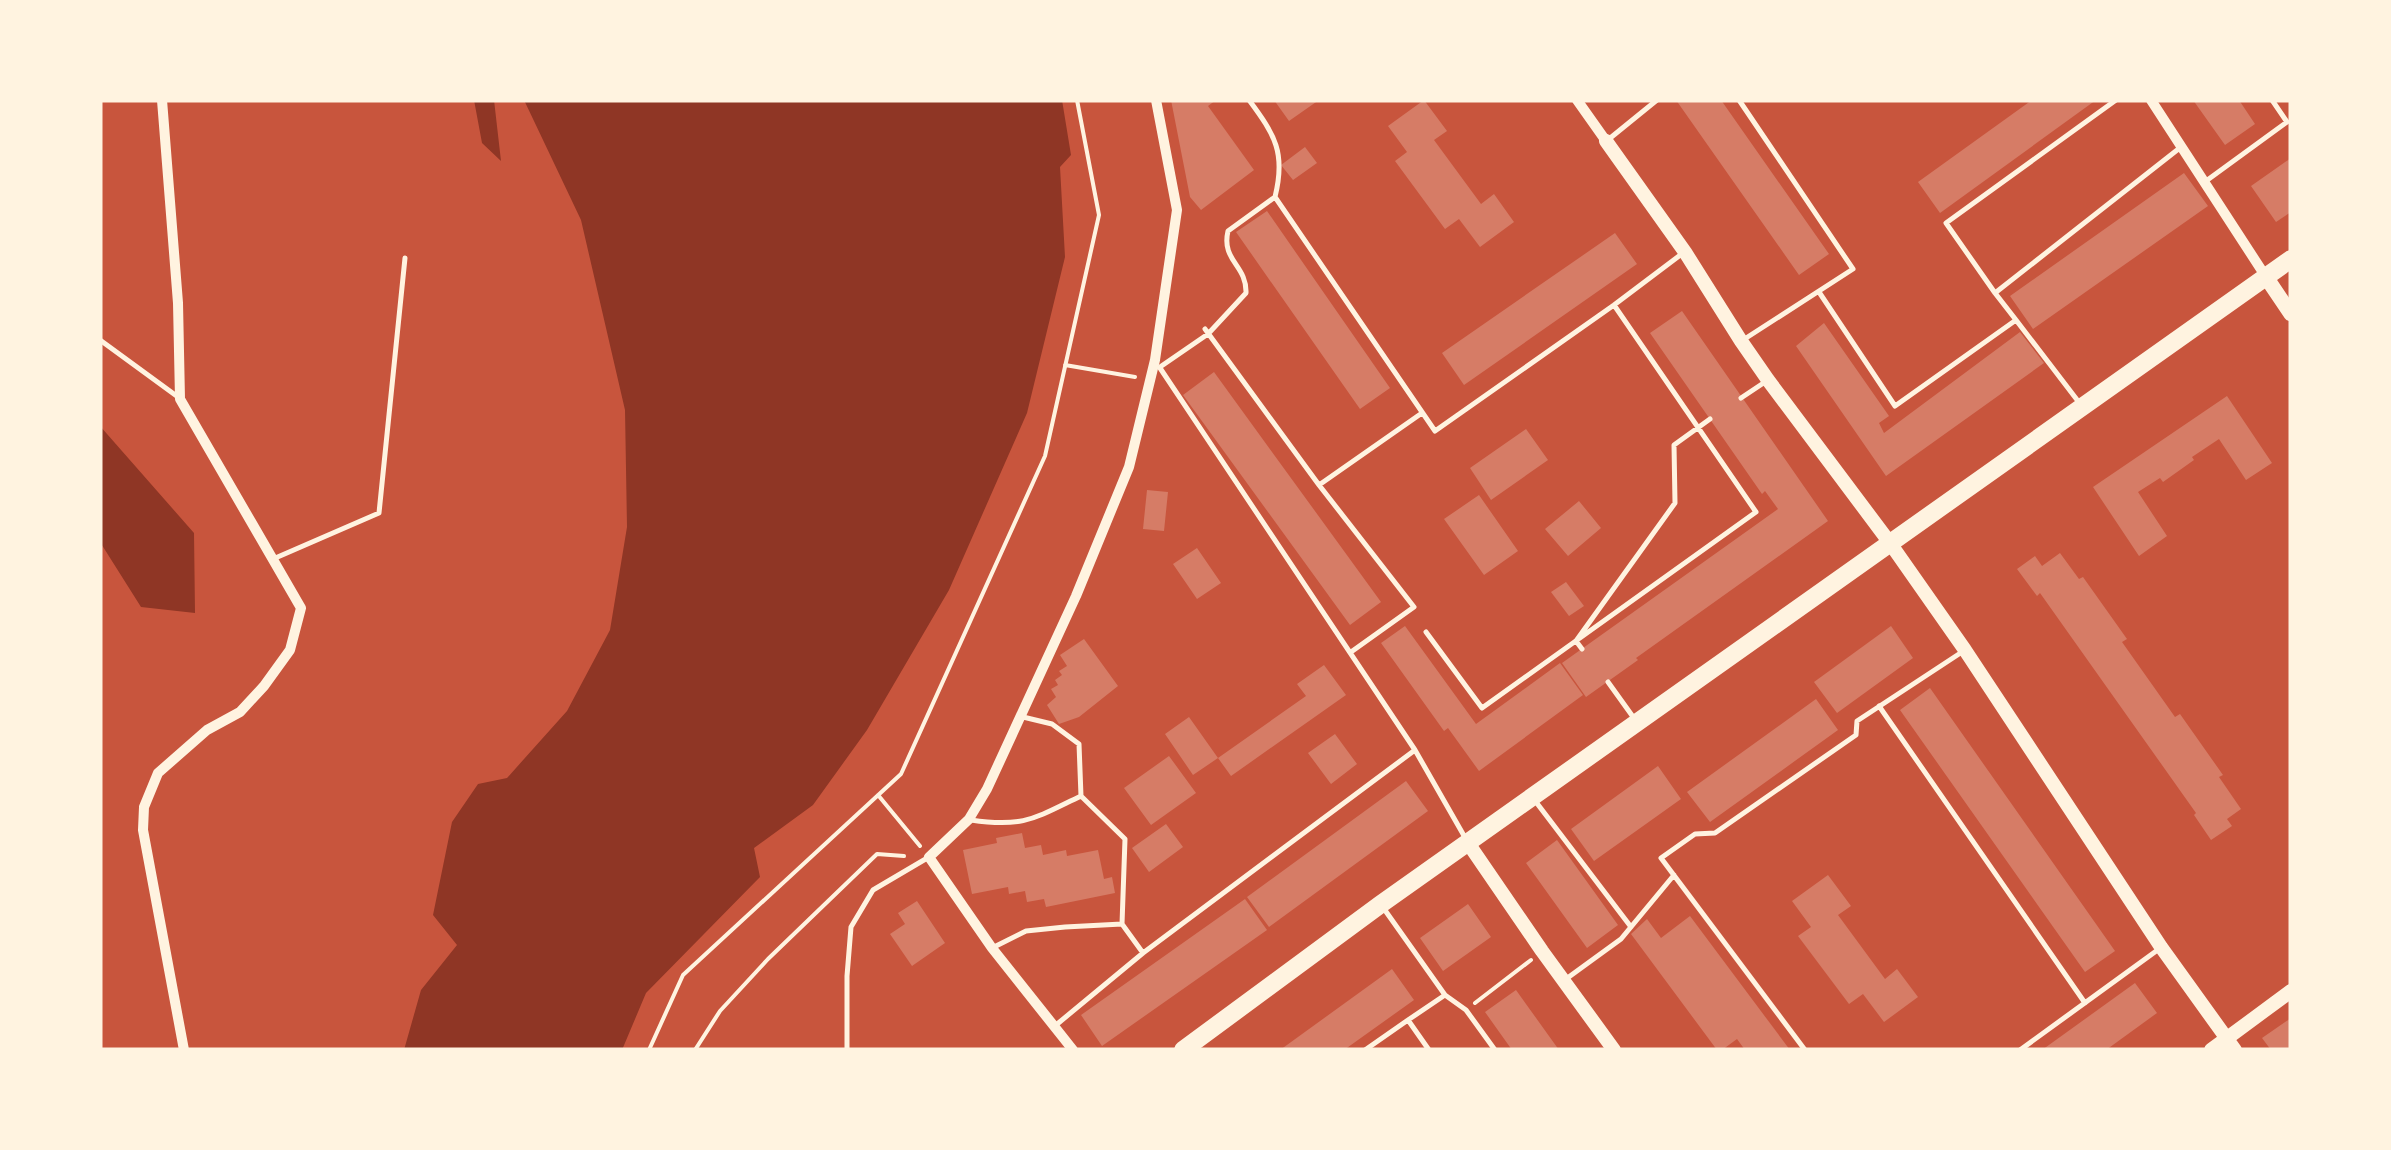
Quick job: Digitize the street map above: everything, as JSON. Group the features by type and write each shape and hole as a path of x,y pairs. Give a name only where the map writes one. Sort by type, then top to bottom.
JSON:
{"main road":[{"path":"1183,1050 1381,904 2291,259"},
{"path":"2266,277 2291,314"}],"street":[{"path":"162,100 178,303 180,399 301,608 290,650 264,686 240,712 207,730 158,773 144,807 143,830 184,1050"},
{"path":"1073,1050 992,948 929,857 969,820 987,789 1076,596 1129,467 1150,380 1158,363 1177,210 1156,100"},
{"path":"1578,100 1686,252 1740,341 1890,543 2161,947 2231,1044"},
{"path":"2151,100 2266,277"},
{"path":"1468,844 1614,1050"},
{"path":"2211,1050 2231,1044 2291,991"}],"lane":[{"path":"1249,100 1273,133 1280,176 1275,198 1228,231 1227,251 1246,281 1246,293 1206,332 1158,363 1351,652 1468,844"},
{"path":"1606,141 1657,100"},
{"path":"1739,100 1854,269 1740,341"},
{"path":"2082,407 1994,293 1946,223 2116,100"},
{"path":"2206,182 2287,122 2272,100"},
{"path":"1994,293 2182,146"},
{"path":"1275,198 1435,431 1686,252"},
{"path":"273,559 379,514 404,258"},
{"path":"1819,292 1894,406 2016,320"},
{"path":"1426,632 1482,708 1756,512 1614,305"},
{"path":"1206,332 1414,607 1351,652"},
{"path":"100,340 180,399"},
{"path":"1741,398 1768,380"},
{"path":"1319,485 1422,413"},
{"path":"1576,642 1675,503 1674,445 1710,420"},
{"path":"1576,642 1582,649"},
{"path":"1805,1050 1661,858 1694,834 1715,833 1856,734 1858,721 1878,706 1964,650"},
{"path":"1608,682 1637,723"},
{"path":"1878,706 2086,1003"},
{"path":"1020,716 1052,724 1079,744 1082,796 1125,839 1122,924 1143,953"},
{"path":"1054,1026 1143,953 1414,750"},
{"path":"969,820 1000,824 1030,821 1082,796"},
{"path":"1532,797 1631,927"},
{"path":"847,1050 851,927 873,890 929,857"},
{"path":"1564,981 1621,939 1674,875"},
{"path":"1381,904 1445,994 1466,1010 1495,1050"},
{"path":"992,948 1026,931 1122,924"},
{"path":"2020,1050 2161,947"},
{"path":"1365,1050 1445,994"},
{"path":"1408,1020 1429,1050"}],"path":[{"path":"649,1050 683,975 901,774 1045,456 1099,215 1078,100"},
{"path":"1066,365 1150,380"},
{"path":"878,795 929,857"},
{"path":"694,1050 720,1011 768,958 877,854 929,857"},
{"path":"1466,1010 1542,952"}],"shaded area":[{"path":"474,100 494,100 501,161 482,143"},
{"path":"524,100 1062,100 1071,155 1060,167 1065,257 1027,413 949,590 867,730 813,805 754,848 760,877 646,993 622,1050 404,1050 421,990 457,945 433,915 452,822 478,784 507,778 567,711 610,630 627,527 625,410 581,220"},
{"path":"100,426 194,533 195,613 141,607 100,542"}],"building":[{"path":"1171,100 1216,100 1208,106 1254,170 1201,210 1190,197"},
{"path":"1274,100 1319,100 1289,121"},
{"path":"1424,100 1447,131 1434,140 1481,204 1494,194 1514,222 1480,247 1459,219 1445,229 1395,161 1407,152 1388,126"},
{"path":"1676,100 1721,100 1829,254 1799,275"},
{"path":"2032,100 2096,100 1940,213 1918,182"},
{"path":"2193,100 2239,100 2255,124 2225,145"},
{"path":"1305,147 1317,163 1293,180 1281,165"},
{"path":"2291,158 2291,212 2276,222 2251,186"},
{"path":"2184,173 2208,206 2033,329 2010,296"},
{"path":"1267,211 1390,388 1360,409 1236,232"},
{"path":"1615,233 1637,264 1464,385 1442,353"},
{"path":"1682,311 1828,521 1586,697 1562,663 1778,509 1765,491 1762,494 1650,333"},
{"path":"1824,323 1889,416 1879,423 1884,433 2020,332 2044,363 1886,476 1796,346"},
{"path":"1214,372 1381,602 1350,625 1183,395"},
{"path":"2227,396 2272,463 2246,480 2219,439 2163,482 2160,478 2138,492 2167,536 2139,556 2093,487"},
{"path":"1526,429 1548,460 1491,500 1470,468"},
{"path":"1147,490 1168,492 1164,531 1143,529"},
{"path":"1479,495 1518,551 1484,575 1444,519"},
{"path":"1579,501 1601,528 1568,556 1545,529"},
{"path":"1197,548 1221,583 1197,599 1173,564"},
{"path":"2060,553 2079,579 2083,577 2127,639 2122,642 2175,717 2180,714 2223,775 2219,777 2241,809 2227,819 2232,826 2211,840 2196,813 2040,593 2037,596 2017,569 2035,556 2042,566"},
{"path":"1566,582 1584,606 1569,616 1551,592"},
{"path":"1405,626 1476,724 1560,663 1583,695 1479,771 1448,728 1444,731 1381,643"},
{"path":"1891,626 1913,658 1837,713 1814,682"},
{"path":"1084,639 1118,686 1079,717 1059,724 1047,705 1056,697 1051,689 1058,685 1055,680 1062,675 1059,671 1067,666 1060,655"},
{"path":"1324,665 1346,695 1231,776 1218,758 1306,696 1297,684"},
{"path":"1930,688 2115,951 2085,972 1900,710"},
{"path":"1816,699 1838,730 1710,822 1687,792"},
{"path":"1189,717 1218,758 1193,775 1165,734"},
{"path":"1335,734 1357,764 1331,784 1308,753"},
{"path":"1169,756 1196,793 1151,825 1124,788"},
{"path":"1658,766 1681,799 1594,861 1571,829"},
{"path":"1406,781 1428,811 1269,927 1247,897"},
{"path":"1166,824 1183,847 1149,872 1132,848"},
{"path":"1022,833 1025,848 1041,845 1043,855 1066,850 1067,856 1098,850 1104,879 1112,877 1115,893 1046,907 1044,899 1027,902 1025,891 1009,894 1008,887 972,894 963,850"},
{"path":"1557,840 1618,925 1587,948 1526,863"},
{"path":"1828,875 1851,906 1838,915 1885,979 1897,969 1918,997 1884,1022 1863,994 1849,1004 1798,936 1811,927 1792,901"},
{"path":"1245,899 1267,930 1102,1046 1081,1015"},
{"path":"917,901 945,943 912,966 890,934 905,924 898,913"},
{"path":"1468,904 1491,937 1443,971 1420,938"},
{"path":"1690,916 1790,1050 1745,1050 1737,1039 1717,1050 1631,934 1647,919 1661,938"},
{"path":"1392,969 1414,1000 1344,1050 1280,1050"},
{"path":"2135,983 2157,1013 2106,1050 2042,1050"},
{"path":"1516,990 1559,1050 1512,1050 1485,1012"},
{"path":"2291,1018 2291,1050 2271,1050 2262,1038"}]}
